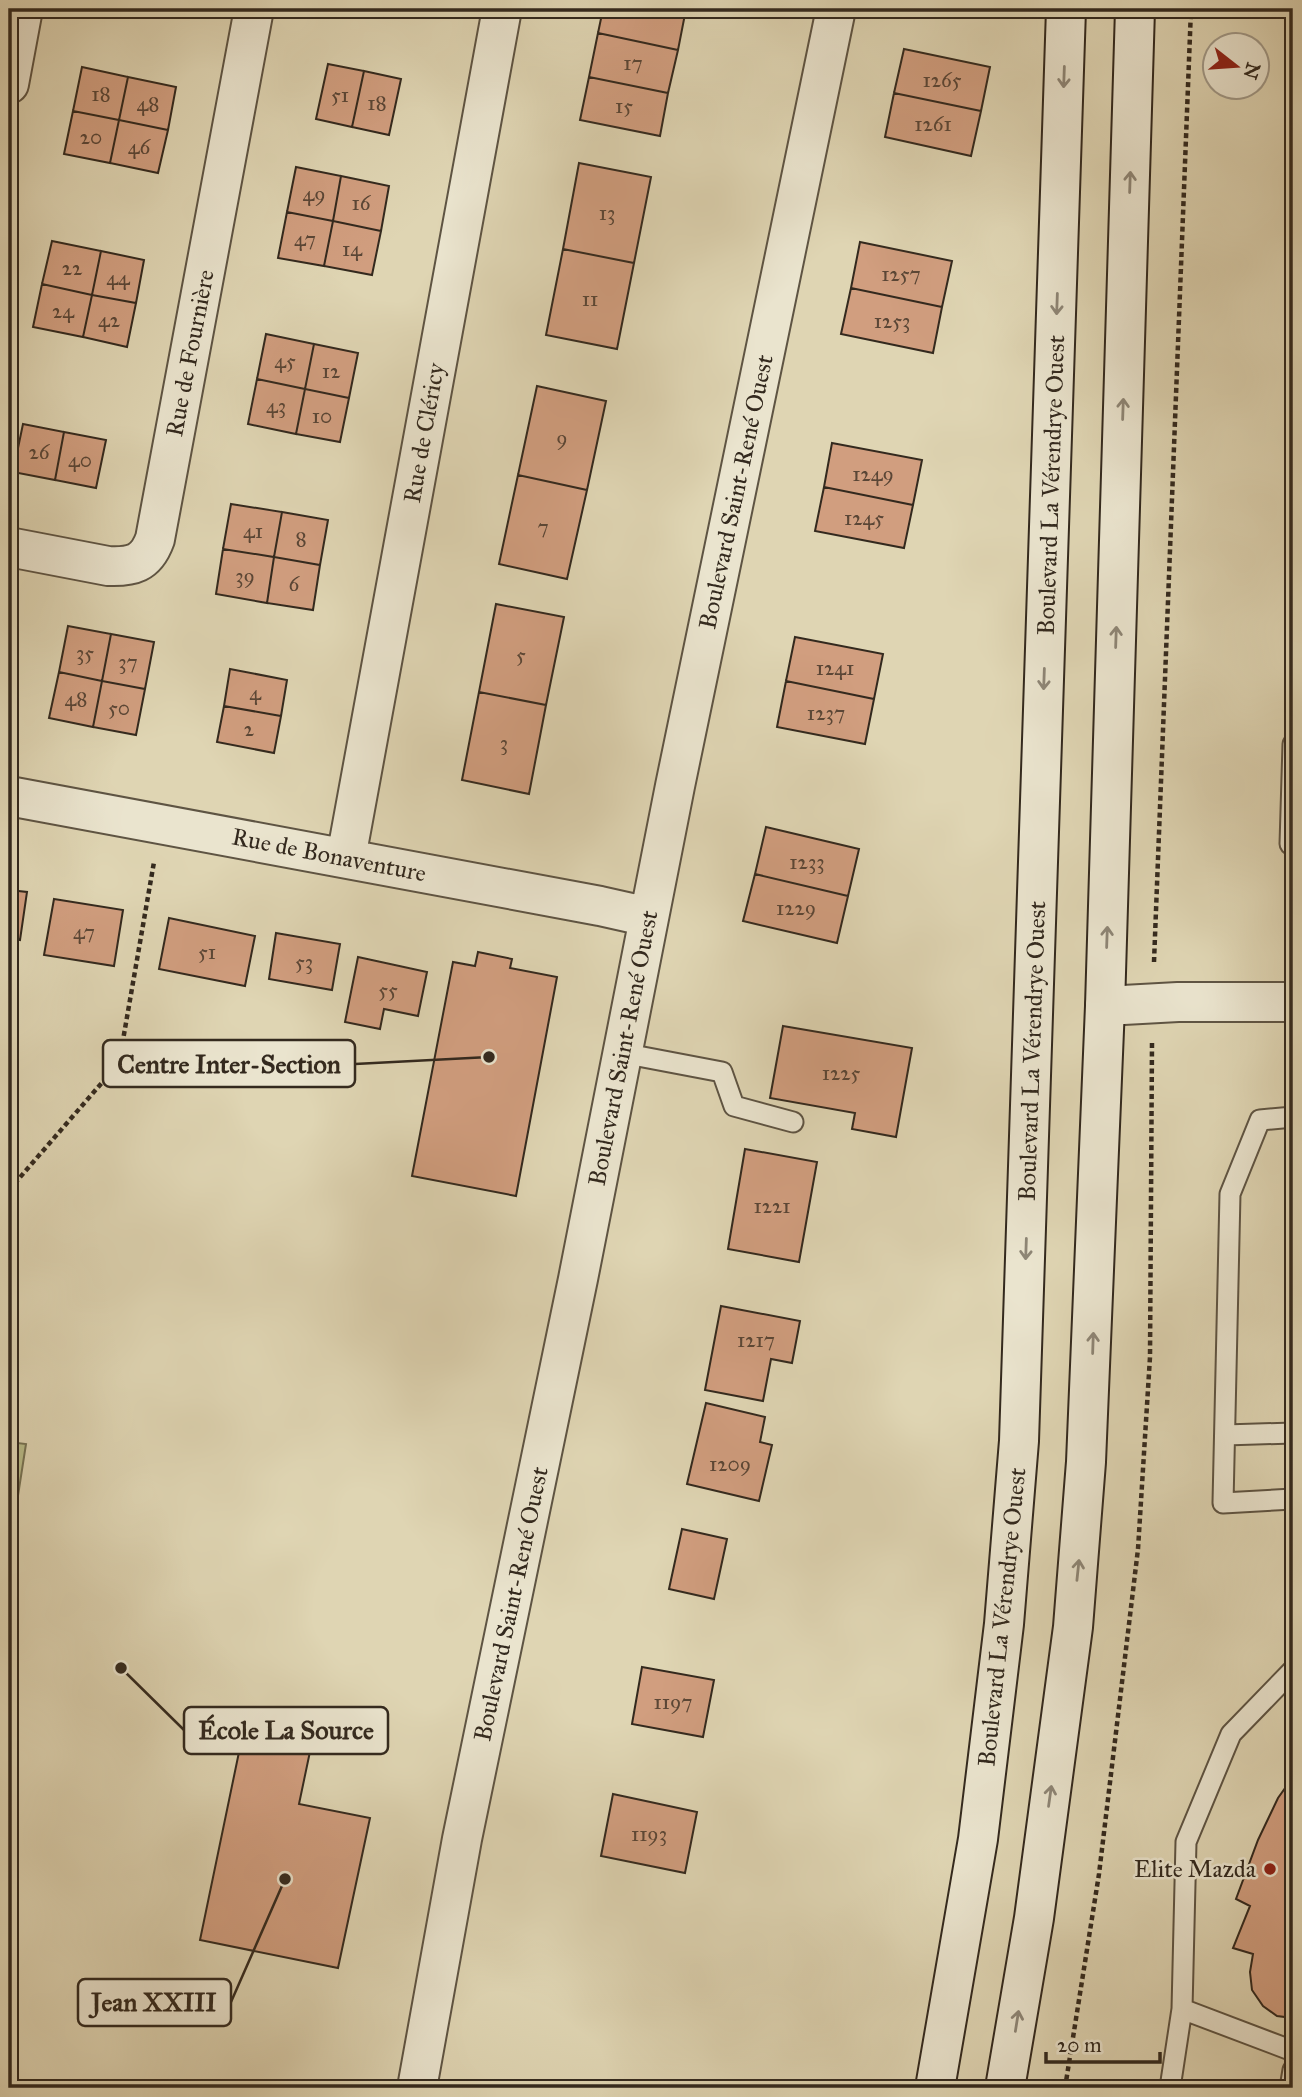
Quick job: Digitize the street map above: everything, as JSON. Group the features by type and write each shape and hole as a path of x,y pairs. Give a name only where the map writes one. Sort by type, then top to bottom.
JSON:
{"street":[{"path":"9,84 23,9"},
{"name":"Rue de Fournière","path":"9,547 108,566 139,562 150,552 155,539 254,9"},
{"name":"Rue de Cléricy","path":"346,858 502,9"},
{"name":"Boulevard Saint-René Ouest","path":"417,2088 463,1839 836,9"},
{"name":"Boulevard La Vérendrye Ouest","path":"935,2088 978,1839 1004,1624 1020,1441 1066,9"},
{"path":"1005,2088 1043,1851 1073,1627 1092,1373 1135,9"},
{"name":"Rue de Bonaventure","path":"9,796 600,906 649,918"},
{"path":"1105,1006 1178,1002 1293,1002"}],"lane":[{"path":"1293,744 1290,844 1293,844"},
{"path":"622,1054 722,1072 734,1106 793,1122"},
{"path":"1293,1118 1260,1120 1230,1194 1223,1503 1293,1499"},
{"path":"1225,1434 1293,1433"},
{"path":"1170,2088 1182,2009 1186,1842 1231,1734 1293,1670"},
{"path":"1182,2009 1293,2051"},
{"path":"1290,2088 1293,2070"}],"path":[{"path":"1154,962 1191,9"},
{"path":"9,1190 119,1063 162,824"},
{"path":"1065,2088 1099,1874 1138,1549 1150,1357 1152,1037"}],"green space":[{"path":"9,1442 26,1444 17,1502 9,1501"}],"building":[{"path":"603,9 686,9 678,50 598,33"},
{"path":"598,33 678,50 668,93 589,77"},
{"path":"904,49 990,67 981,111 894,93"},
{"path":"328,64 364,71 352,127 316,119"},
{"path":"82,67 128,77 119,120 73,111"},
{"path":"364,71 401,79 389,135 352,127"},
{"path":"128,77 176,87 168,130 119,120"},
{"path":"589,77 668,93 660,136 580,120"},
{"path":"894,93 981,111 971,156 885,137"},
{"path":"73,111 119,120 110,163 64,154"},
{"path":"119,120 168,130 158,173 110,163"},
{"path":"579,163 651,177 634,263 563,249"},
{"path":"296,167 341,176 333,221 287,212"},
{"path":"341,176 389,186 381,231 333,221"},
{"path":"287,212 333,221 324,266 278,258"},
{"path":"333,221 381,231 372,275 324,266"},
{"path":"52,241 101,251 92,295 42,284"},
{"path":"860,242 952,261 942,307 851,288"},
{"path":"563,249 634,263 617,349 546,335"},
{"path":"101,251 144,260 136,303 92,295"},
{"path":"42,284 92,295 83,337 33,327"},
{"path":"851,288 942,307 933,353 841,334"},
{"path":"92,295 136,303 127,347 83,337"},
{"path":"266,334 314,344 305,389 257,379"},
{"path":"314,344 358,353 349,398 305,389"},
{"path":"257,379 305,389 296,434 248,424"},
{"path":"537,386 606,401 587,490 518,475"},
{"path":"305,389 349,398 340,442 296,434"},
{"path":"23,424 64,432 55,480 13,472"},
{"path":"64,432 106,440 96,488 55,480"},
{"path":"832,443 922,460 913,505 824,487"},
{"path":"518,475 587,490 567,579 499,564"},
{"path":"824,487 913,505 904,548 815,531"},
{"path":"231,504 282,512 274,557 223,549"},
{"path":"282,512 328,520 320,565 274,557"},
{"path":"223,549 274,557 267,603 216,594"},
{"path":"274,557 320,565 313,610 267,603"},
{"path":"496,604 564,617 546,705 479,692"},
{"path":"68,626 111,634 102,681 59,672"},
{"path":"111,634 154,642 145,689 102,681"},
{"path":"795,637 883,654 874,699 786,681"},
{"path":"230,669 287,680 281,716 224,706"},
{"path":"59,672 102,681 93,727 49,718"},
{"path":"102,681 145,689 136,735 93,727"},
{"path":"786,681 874,699 865,744 777,727"},
{"path":"479,692 546,705 529,794 462,780"},
{"path":"224,706 281,716 274,753 217,742"},
{"path":"766,827 859,849 848,896 755,874"},
{"path":"755,874 848,896 837,943 743,921"},
{"path":"9,890 27,892 20,940 9,938"},
{"path":"54,899 123,910 114,966 44,955"},
{"path":"169,918 255,936 245,986 159,969"},
{"path":"276,933 340,944 332,990 269,979"},
{"path":"478,952 512,959 510,968 557,977 516,1196 412,1176 453,962 475,966"},
{"path":"358,957 427,972 418,1016 384,1009 380,1029 345,1022"},
{"path":"783,1026 912,1048 896,1137 852,1129 855,1113 770,1098"},
{"path":"745,1149 817,1162 799,1262 728,1249"},
{"path":"721,1306 800,1321 792,1363 771,1359 763,1401 705,1390"},
{"path":"706,1403 765,1417 760,1442 772,1445 759,1501 687,1484"},
{"path":"682,1529 727,1539 714,1599 669,1589"},
{"path":"642,1667 714,1680 703,1737 632,1724"},
{"path":"244,1728 312,1742 299,1804 370,1818 338,1968 200,1940"},
{"name":"Elite Mazda","path":"1293,1777 1293,2018 1277,2016 1263,2006 1252,1990 1250,1972 1253,1954 1233,1948 1250,1906 1236,1899 1258,1840 1278,1798"},
{"path":"613,1794 697,1812 685,1873 601,1856"}],"place":[{"name":"Centre Inter-Section","path":"489,1057"},
{"name":"École La Source","path":"121,1668"},
{"name":"Elite Mazda","path":"1270,1869"},
{"name":"Jean XXIII","path":"285,1879"}]}
